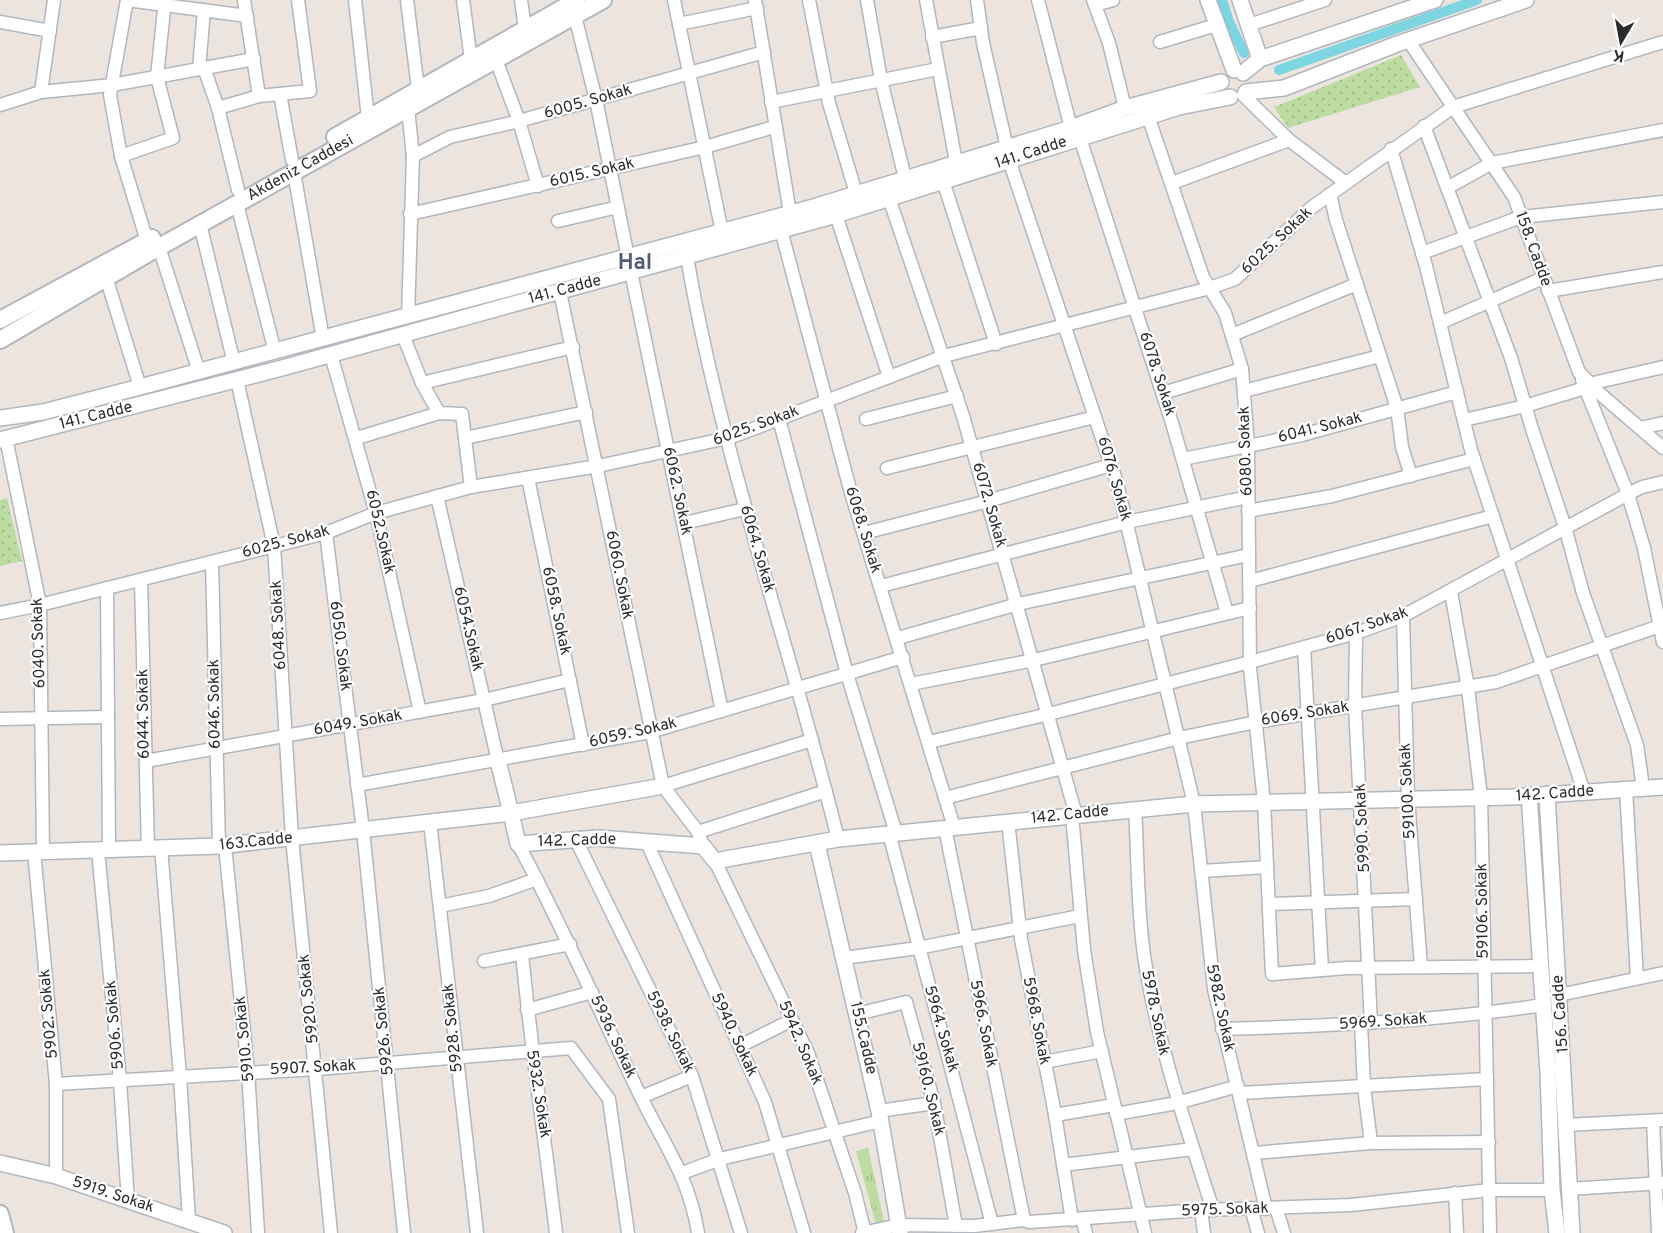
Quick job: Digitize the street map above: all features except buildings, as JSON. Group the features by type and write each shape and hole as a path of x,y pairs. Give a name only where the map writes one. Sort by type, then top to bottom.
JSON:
{"main road":[{"name":"Akdeniz Caddesi","path":"293,166 368,118 525,29 576,8 603,0"},
{"name":"Akdeniz Caddesi","path":"0,320 153,244 293,166 408,109 496,60 576,8"},
{"name":"Akdeniz Caddesi","path":"0,340 106,277 153,244 200,224 238,197"},
{"path":"0,1214 5,1233"}],"street":[{"path":"41,92 54,0"},
{"path":"199,372 121,156 110,95 127,0 165,3 247,16"},
{"path":"244,0 259,96"},
{"path":"218,108 259,96 310,91 298,0"},
{"path":"355,0 368,118"},
{"path":"407,0 418,90"},
{"path":"463,0 471,60"},
{"path":"521,0 525,29"},
{"path":"674,0 722,232"},
{"path":"809,0 827,92 858,200"},
{"path":"867,0 881,80 905,178"},
{"path":"926,0 956,162"},
{"name":"6076. Sokak","path":"977,0 1008,154 1111,465 1127,522 1194,804"},
{"name":"6078. Sokak","path":"1038,0 1076,133 1163,393 1227,613"},
{"path":"1113,0 1094,3 1109,43 1125,108"},
{"path":"1208,0 1216,26 1239,72 1249,84 1240,95"},
{"path":"1240,0 1260,59"},
{"path":"1249,25 1325,0"},
{"path":"1346,183 1289,140 1240,95 1223,91 1221,82 1226,74 1239,72 1260,59 1407,5 1435,0"},
{"name":"141. Cadde","path":"3,439 403,335 558,285 629,265 722,232 790,213 943,181 1008,154 1076,133 1210,99 1284,88 1408,40 1526,0"},
{"path":"121,156 173,138 157,76 165,3"},
{"path":"679,24 756,4 774,127 790,213"},
{"name":"6062. Sokak","path":"576,8 722,711"},
{"path":"204,10 201,69 218,108 274,352"},
{"path":"0,22 50,30"},
{"path":"1160,42 1216,26"},
{"path":"932,37 981,28"},
{"name":"158. Cadde","path":"1408,40 1514,197 1579,372 1587,386 1663,448"},
{"name":"6025. Sokak","path":"0,613 326,533 376,513 471,487 598,466 726,439 944,357 1210,288 1235,279 1311,208 1453,107 1525,87 1663,42"},
{"name":"6005. Sokak","path":"413,156 450,137 519,121 764,52"},
{"path":"0,105 41,92 112,85 254,59"},
{"path":"496,60 519,121 538,186"},
{"path":"771,102 938,69"},
{"name":"141. Cadde","path":"1076,133 1125,108 1221,82"},
{"path":"280,94 323,339"},
{"path":"408,109 413,156 408,317"},
{"name":"6080. Sokak","path":"1148,116 1203,277 1225,313 1242,369 1248,445 1250,662 1264,802 1272,975 1322,970"},
{"path":"1424,126 1490,300 1565,527 1583,593 1636,744 1643,788"},
{"name":"6015. Sokak","path":"410,214 705,147 774,127"},
{"path":"1447,189 1492,163 1663,130"},
{"path":"1172,183 1289,140"},
{"path":"1391,149 1422,253 1474,459 1584,792"},
{"name":"141. Cadde","path":"887,191 905,178 956,162 1008,154"},
{"path":"943,181 996,344"},
{"name":"6072. Sokak","path":"887,191 957,396 1063,767 1074,815 1080,916 1102,1051 1144,1233"},
{"path":"1330,194 1397,408 1402,447 1411,476"},
{"name":"141. Cadde","path":"629,265 687,256 836,215 858,200"},
{"path":"1422,253 1521,217 1663,202"},
{"path":"558,221 618,207"},
{"path":"836,215 889,377"},
{"path":"200,224 234,363"},
{"name":"6068. Sokak","path":"781,230 864,532 945,798 949,827"},
{"name":"6064. Sokak","path":"687,256 702,343 726,439 838,839"},
{"path":"1548,291 1663,272"},
{"path":"106,277 140,387"},
{"path":"1440,323 1543,278"},
{"path":"1232,335 1357,284"},
{"name":"141. Cadde","path":"4,416 43,412 408,317 558,285"},
{"name":"6060. Sokak","path":"558,285 598,466 650,732 663,786 700,839"},
{"path":"403,335 422,383 439,413"},
{"path":"422,383 573,347"},
{"name":"6052.Sokak","path":"332,355 357,438 376,513 420,712"},
{"path":"1244,391 1380,356"},
{"path":"1464,420 1525,406 1587,386 1663,367"},
{"path":"1163,393 1242,369"},
{"name":"6048. Sokak","path":"237,380 274,546 291,838"},
{"path":"1587,386 1628,494 1644,548 1662,625 1663,642"},
{"name":"6041. Sokak","path":"1183,459 1302,435 1457,392"},
{"path":"866,419 957,396"},
{"path":"43,412 50,427"},
{"path":"465,438 586,412"},
{"path":"357,438 439,413 462,414 471,487"},
{"path":"887,468 1095,417"},
{"name":"5964. Sokak","path":"779,419 892,833 918,948 938,1014 992,1224"},
{"path":"1640,428 1663,423"},
{"name":"6040. Sokak","path":"3,439 40,605 39,852"},
{"path":"1248,511 1332,496 1474,459"},
{"path":"864,532 988,501 1111,465"},
{"name":"6058. Sokak","path":"528,478 583,745"},
{"name":"6067. Sokak","path":"929,742 1049,714 1356,633 1403,616 1628,494 1642,487 1663,482"},
{"name":"6054.Sokak","path":"437,496 498,761"},
{"path":"881,586 1127,522 1248,496"},
{"path":"684,523 746,509"},
{"path":"1250,581 1493,516"},
{"name":"6050. Sokak","path":"326,533 363,830"},
{"path":"898,638 1018,604 1141,580 1249,555"},
{"name":"6046. Sokak","path":"212,562 216,747 222,846"},
{"name":"6044. Sokak","path":"141,580 146,760 180,1076 189,1220"},
{"name":"5906. Sokak","path":"107,588 108,717 104,850 128,1200"},
{"name":"59106. Sokak","path":"1451,592 1468,688 1481,797 1490,1233"},
{"path":"911,684 1034,660 1250,608"},
{"name":"59100. Sokak","path":"1403,616 1408,799 1421,966"},
{"name":"6069. Sokak","path":"945,798 1179,738 1256,722 1496,682 1662,625"},
{"name":"5990. Sokak","path":"1356,633 1355,706 1370,967 1364,1085 1371,1143"},
{"path":"1304,647 1310,713 1311,801 1322,970 1421,966 1540,966"},
{"name":"6059. Sokak","path":"357,785 650,732 903,657"},
{"name":"6049. Sokak","path":"146,760 484,700 570,680"},
{"path":"0,719 108,717"},
{"path":"663,786 812,740"},
{"path":"498,761 511,813"},
{"name":"163.Cadde","path":"0,853 222,846 511,813 663,786"},
{"name":"142. Cadde","path":"715,861 838,839 1194,804 1481,797 1663,787"},
{"path":"1626,789 1637,978"},
{"path":"715,861 700,839 826,791"},
{"name":"156. Cadde","path":"1547,794 1572,1233"},
{"name":"156. Cadde","path":"1529,795 1552,1190 1557,1233"},
{"name":"5982. Sokak","path":"1194,804 1208,946 1222,1029 1271,1209 1284,1233"},
{"name":"5978. Sokak","path":"1135,809 1143,952 1162,1052 1193,1149 1207,1210 1204,1233"},
{"name":"142. Cadde","path":"511,813 518,844 598,838 647,843 700,839"},
{"name":"5968. Sokak","path":"1008,821 1019,926 1063,1166 1077,1219 1086,1233"},
{"name":"5928. Sokak","path":"430,822 477,1233"},
{"name":"5966. Sokak","path":"949,827 966,937 1028,1225"},
{"name":"5926. Sokak","path":"363,830 404,1233"},
{"name":"5920. Sokak","path":"291,838 317,1069 331,1233"},
{"name":"5938. Sokak","path":"576,840 692,1076 720,1159 741,1233"},
{"name":"5940. Sokak","path":"647,843 765,1102 804,1233"},
{"name":"5936. Sokak","path":"518,844 570,944 641,1097 682,1173 698,1233"},
{"name":"155.Cadde","path":"817,844 880,1116 900,1229"},
{"name":"5910. Sokak","path":"222,846 248,1071 258,1233"},
{"name":"5902. Sokak","path":"39,852 56,1084 56,1176"},
{"name":"5942. Sokak","path":"715,861 808,1053 864,1233"},
{"path":"1202,871 1267,867"},
{"path":"440,906 489,896 537,879"},
{"path":"1269,904 1416,899"},
{"path":"844,958 918,948 1019,926 1080,916"},
{"path":"484,962 570,944"},
{"name":"5932. Sokak","path":"522,954 531,1051 543,1119 556,1233"},
{"path":"1559,995 1663,973"},
{"path":"527,1010 592,992"},
{"name":"59160. Sokak","path":"857,1014 906,1002 934,1102 956,1226"},
{"name":"5969. Sokak","path":"1222,1029 1366,1023 1486,1014 1543,1005"},
{"path":"740,1046 792,1020"},
{"name":"5907. Sokak","path":"56,1084 248,1071 317,1069 571,1048 609,1099 628,1233"},
{"path":"1044,1062 1102,1051"},
{"path":"641,1097 692,1076"},
{"path":"1055,1115 1178,1103 1239,1089 1487,1079"},
{"path":"682,1173 720,1159 779,1147 934,1102"},
{"path":"1566,1125 1658,1120 1658,1233"},
{"path":"1254,1153 1371,1143 1489,1143"},
{"path":"1063,1166 1193,1149"},
{"name":"5919. Sokak","path":"0,1163 56,1176 219,1232"},
{"path":"1568,1189 1659,1183"},
{"name":"5975. Sokak","path":"864,1233 956,1226 975,1230 992,1224 1028,1225 1077,1219 1207,1210 1351,1205 1490,1190 1552,1190"},
{"path":"1455,1194 1457,1233"},
{"path":"1251,1208 1258,1233"}],"green space":[{"path":"1401,55 1420,87 1288,128 1274,107"},
{"path":"7,498 22,561 0,566 0,500"},
{"path":"868,1148 885,1226 877,1228 856,1151"}],"waterway":[{"path":"1222,0 1229,22 1244,53"},
{"path":"1279,70 1477,0"}],"district":[{"name":"Hal","path":"635,263"}]}
